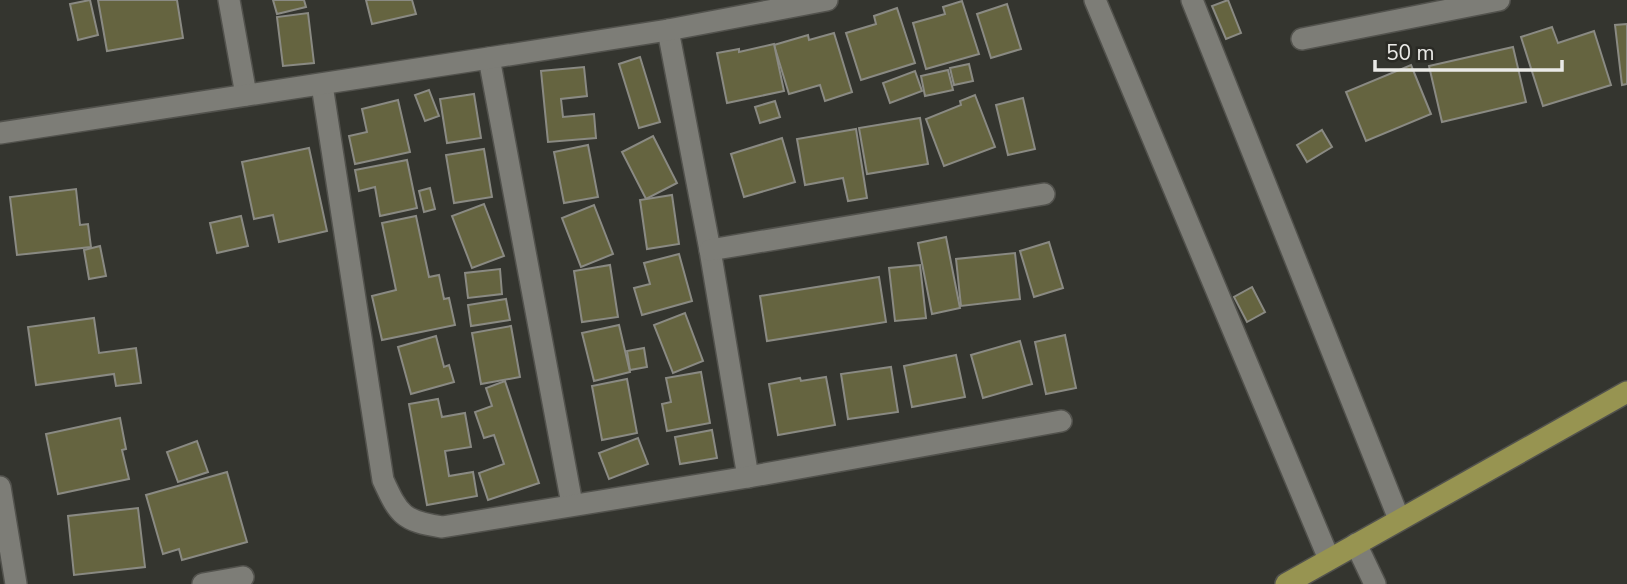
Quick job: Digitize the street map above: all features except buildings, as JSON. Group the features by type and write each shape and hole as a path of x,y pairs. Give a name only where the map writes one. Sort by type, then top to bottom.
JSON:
{"main road":[{"path":"1286,584 1627,392"}],"street":[{"path":"229,0 246,95"},
{"path":"0,132 322,85 668,30 743,8 827,0"},
{"path":"1095,0 1329,559"},
{"path":"1192,0 1399,519"},
{"path":"1302,39 1499,0"},
{"path":"668,30 710,250 748,477"},
{"path":"489,58 572,505"},
{"path":"322,85 383,480 395,505 414,523 442,527 748,477 1061,421"},
{"path":"710,250 1044,194"},
{"path":"0,486 16,584"},
{"path":"1356,544 1375,584"},
{"path":"203,584 243,577"}]}
